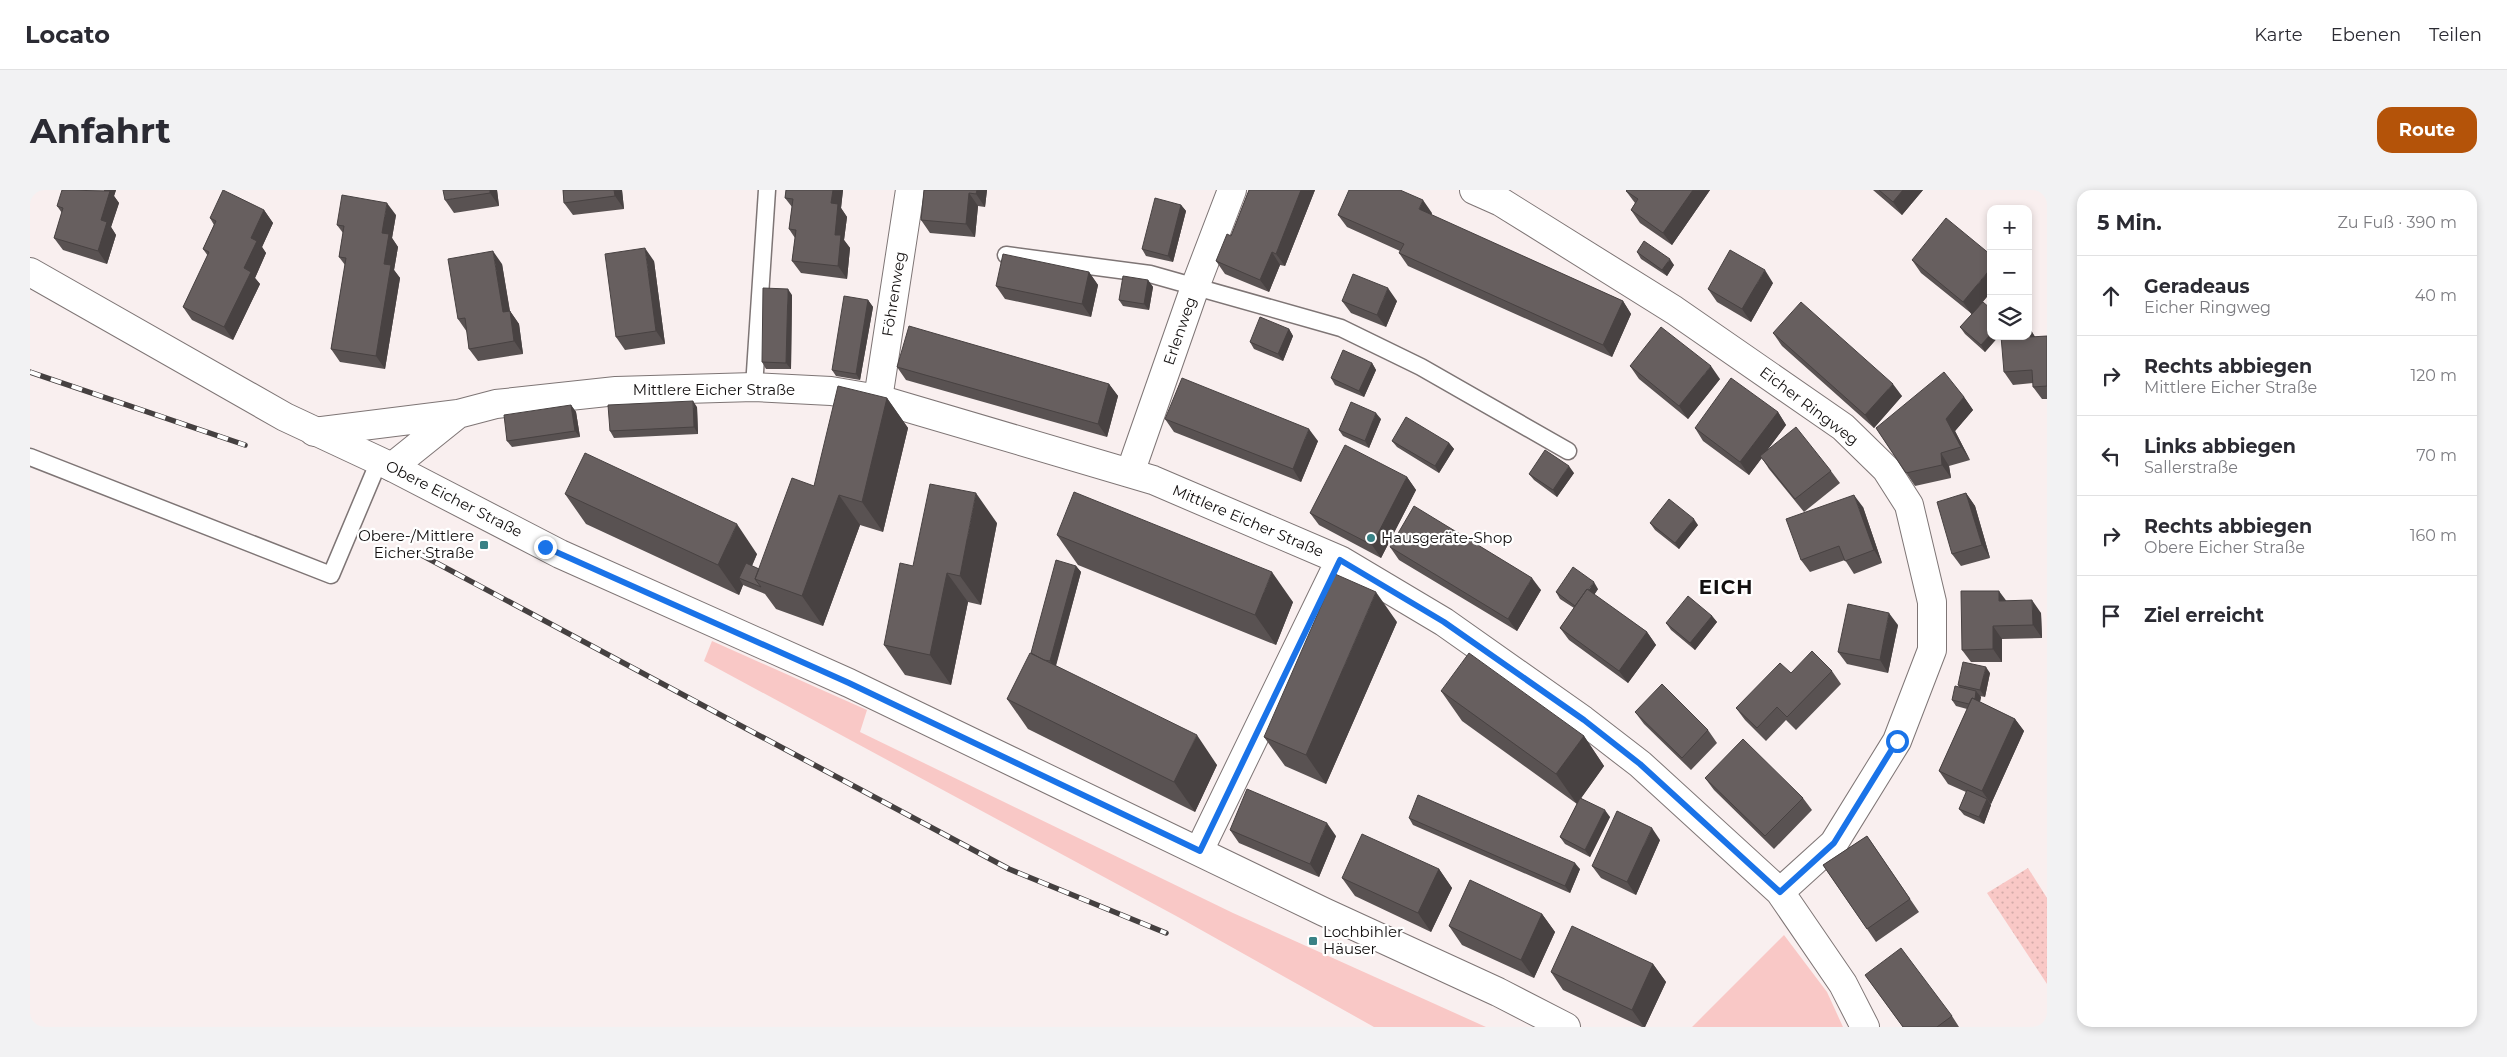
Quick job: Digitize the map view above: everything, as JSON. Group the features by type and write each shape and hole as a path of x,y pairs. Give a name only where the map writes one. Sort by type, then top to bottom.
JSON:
{"street":[{"name":"Föhrenweg","path":"878,399 910,190"},
{"name":"Erlenweg","path":"1130,474 1195,287 1232,190"},
{"name":"Eicher Ringweg","path":"1474,190 1501,202 1674,310 1843,427 1886,469 1909,505 1932,602 1932,650 1897,741 1834,843 1780,892"},
{"name":"Obere Eicher Straße","path":"30,272 314,432 385,464 560,554 849,683 1498,992 1566,1027"},
{"name":"Mittlere Eicher Straße","path":"314,432 458,414 496,404 616,391 754,387 831,391 878,399 1153,480 1340,560 1444,622 1584,720 1640,764 1780,892 1843,984 1865,1027"},
{"name":"Mittlere Eicher Straße","path":"385,464 458,414"},
{"path":"1200,851 1340,560"}],"lane":[{"path":"754,387 767,190"},
{"path":"1006,256 1150,274 1342,328 1421,367 1568,451"},
{"path":"30,457 331,575 385,464"}],"shaded area":[{"path":"712,641 867,710 860,732 1233,913 1486,1027 1374,1027 1178,917 704,661"},
{"path":"2028,868 2047,898 2047,984 1987,893"},
{"path":"1784,935 1827,992 1843,1027 1692,1027"}],"building":[{"path":"62,190 110,191 101,220 107,222 98,251 54,238 63,208 57,206"},
{"path":"223,190 264,210 251,238 257,241 244,268 251,272 224,327 183,307 209,252 203,249 216,221 210,218"},
{"path":"443,190 490,190 490,193 445,200"},
{"path":"563,190 614,190 615,196 564,203"},
{"path":"786,190 833,190 831,203 838,204 835,235 841,235 838,266 792,261 796,230 789,229 793,199 785,198"},
{"path":"924,190 977,190 976,194 969,193 966,224 921,220"},
{"path":"1249,190 1301,190 1276,254 1272,252 1260,280 1216,261 1227,234 1231,236"},
{"path":"1349,190 1400,190 1423,200 1419,209 1623,301 1603,345 1399,253 1404,244 1338,215"},
{"path":"1627,190 1693,190 1663,233 1631,210 1638,199"},
{"path":"1879,190 1903,190 1893,202"},
{"path":"342,195 387,203 382,233 389,234 384,264 391,265 376,356 331,349 346,258 339,257 344,226 337,225"},
{"path":"1155,198 1181,205 1168,256 1142,249"},
{"path":"1946,218 1987,252 1987,273 1963,302 1912,260"},
{"path":"1644,241 1670,259 1662,270 1637,252"},
{"path":"645,248 656,331 616,337 605,254"},
{"path":"1730,250 1765,270 1742,309 1708,289"},
{"path":"493,251 503,312 510,311 514,341 469,349 465,318 458,319 448,259"},
{"path":"1003,254 1089,272 1082,304 996,286"},
{"path":"1353,274 1388,288 1377,315 1342,301"},
{"path":"1123,276 1148,280 1144,304 1119,300"},
{"path":"763,288 788,289 786,363 762,362"},
{"path":"844,296 868,300 856,374 832,370"},
{"path":"1801,302 1893,384 1865,415 1773,333"},
{"path":"1983,302 1987,306 1987,338 1981,345 1960,327"},
{"path":"1260,317 1289,329 1278,354 1250,342"},
{"path":"909,326 1109,384 1098,424 897,367"},
{"path":"1661,327 1711,366 1679,406 1630,366"},
{"path":"2047,336 2047,386 2033,387 2032,370 2004,372 2001,340 2032,340 2032,337"},
{"path":"1343,350 1372,363 1359,391 1331,378"},
{"path":"1944,372 1964,397 1946,419 1961,447 1941,453 1942,465 1906,473 1876,428"},
{"path":"1182,378 1309,429 1293,469 1165,419"},
{"path":"1731,378 1778,412 1740,462 1695,428"},
{"path":"838,386 887,398 862,502 839,495 802,596 755,579 792,478 814,486"},
{"path":"693,401 694,427 610,431 608,405"},
{"path":"1351,402 1376,413 1365,441 1339,430"},
{"path":"571,405 575,431 507,441 504,415"},
{"path":"1406,417 1449,443 1435,466 1392,441"},
{"path":"1796,427 1831,471 1795,499 1760,456"},
{"path":"1345,445 1407,477 1372,545 1310,513"},
{"path":"1545,450 1569,466 1553,490 1529,474"},
{"path":"585,453 737,524 718,565 565,494"},
{"path":"930,484 976,493 960,576 947,573 930,655 884,645 900,563 913,566"},
{"path":"1074,492 1272,572 1255,615 1057,535"},
{"path":"1966,493 1982,545 1952,554 1937,502"},
{"path":"1854,495 1874,550 1845,561 1839,546 1801,560 1786,519"},
{"path":"1669,499 1694,519 1675,543 1650,523"},
{"path":"1414,506 1532,578 1508,619 1390,547"},
{"path":"1056,560 1076,566 1050,661 1031,653"},
{"path":"746,563 759,569 755,579 761,587 739,578"},
{"path":"1573,567 1594,582 1575,606 1556,592"},
{"path":"1335,574 1376,592 1306,755 1264,737"},
{"path":"1587,589 1647,632 1619,671 1560,628"},
{"path":"1961,591 1999,591 1999,601 2032,600 2033,625 1993,626 1993,649 1962,650"},
{"path":"1688,596 1712,616 1690,643 1666,623"},
{"path":"1848,604 1889,613 1880,660 1838,652"},
{"path":"1812,651 1832,671 1787,717 1777,707 1757,728 1736,708 1780,663 1791,673"},
{"path":"1030,653 1197,735 1174,782 1007,699"},
{"path":"1469,653 1584,736 1556,774 1441,691"},
{"path":"1963,662 1986,667 1980,690 1958,685"},
{"path":"1662,684 1708,730 1682,758 1635,712"},
{"path":"1955,686 1976,691 1975,699 1972,698 1969,704 1952,700"},
{"path":"1972,698 2015,719 1982,791 1939,771"},
{"path":"1743,739 1803,798 1765,836 1705,778"},
{"path":"1247,789 1327,823 1310,864 1230,830"},
{"path":"1967,790 1987,799 1979,817 1959,809"},
{"path":"1418,795 1575,863 1565,886 1409,818"},
{"path":"1580,798 1605,810 1585,850 1560,837"},
{"path":"1617,811 1652,828 1627,882 1592,866"},
{"path":"1362,834 1439,869 1418,913 1342,878"},
{"path":"1867,836 1910,899 1867,929 1823,865"},
{"path":"1470,880 1542,914 1521,960 1449,926"},
{"path":"1572,926 1653,964 1632,1010 1551,972"},
{"path":"1901,948 1952,1016 1937,1027 1903,1027 1865,975"}],"railway":[{"path":"30,372 245,445"},
{"path":"416,552 1009,869 1166,933"}],"place":[{"name":"Hausgeräte-Shop","path":"1371,538"},
{"name":"Obere-/Mittlere Eicher Straße","path":"484,545"},
{"name":"Lochbihler Häuser","path":"1313,941"}],"district":[{"name":"EICH","path":"1726,587"}],"route":[{"path":"545,547 849,683 1200,851 1340,560 1444,622 1584,720 1640,764 1780,892 1834,843 1897,741"}]}
